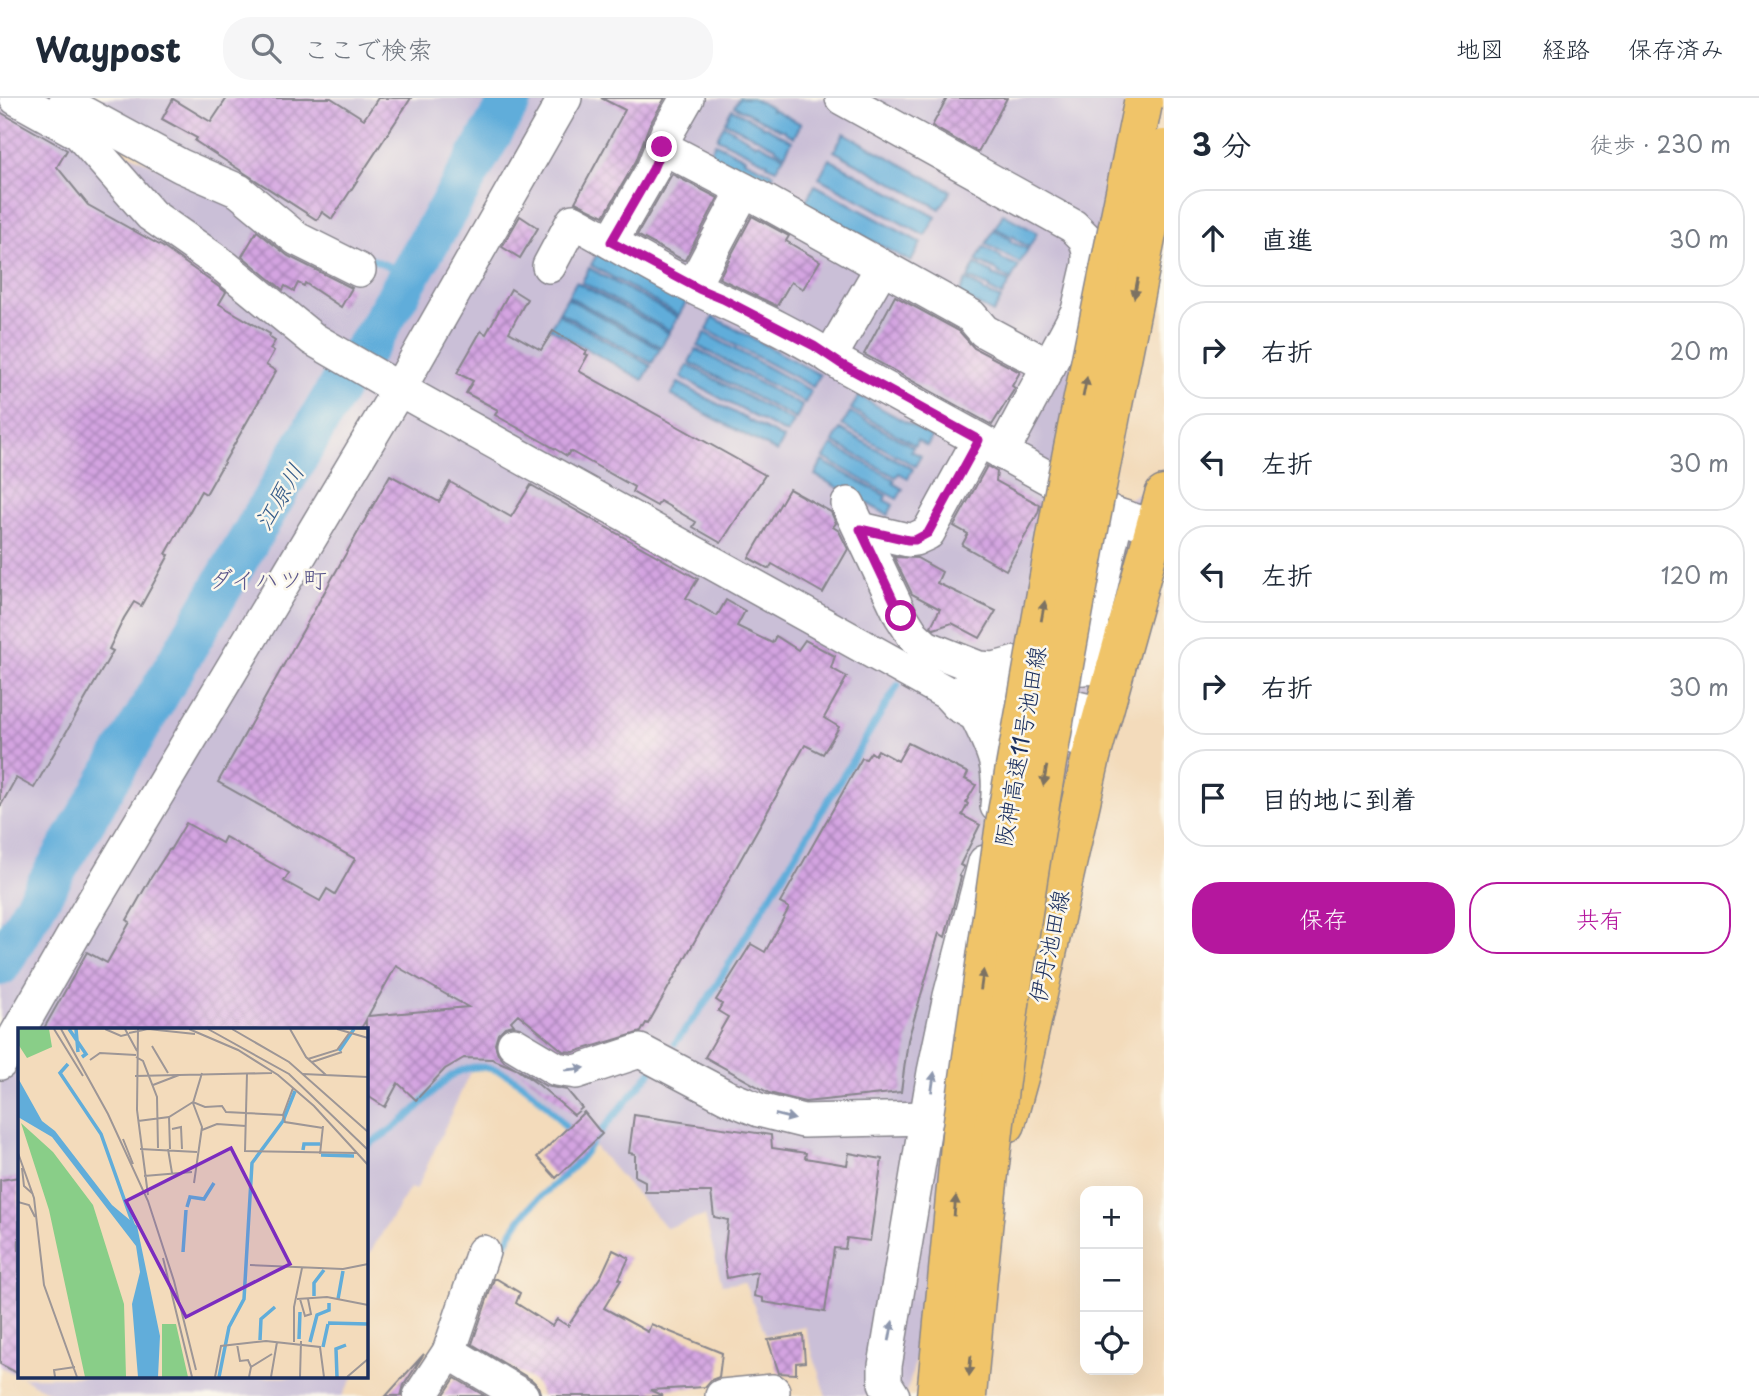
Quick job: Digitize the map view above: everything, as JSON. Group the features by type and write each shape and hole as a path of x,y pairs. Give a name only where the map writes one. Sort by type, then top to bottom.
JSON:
{"main road":[{"name":"阪神高速11号池田線","path":"936,1396 961,1135 1005,824 1064,492 1143,103"},
{"name":"阪神高速11号池田線","path":"967,1396 975,1296 993,1139 1035,837 1099,469 1164,149"},
{"name":"伊丹池田線","path":"931,1396 1021,1070 1098,729 1099,667 1159,511"}],"street":[{"path":"16,98 79,133 151,215 225,267 313,339 389,384 947,693 958,705 976,715 998,762 1000,776"},
{"path":"57,98 181,166 239,191 297,239 359,270"},
{"path":"20,1028 389,384 565,98"},
{"path":"611,242 653,169 687,98"},
{"path":"842,98 1061,219 1081,233 1087,243 1089,264 1079,311 1049,366 928,533 915,540 908,540 854,517 901,616 913,635 926,647 979,668 994,669 1016,663 1099,667 1094,619 1117,515"},
{"path":"662,147 971,316 984,331 1049,366"},
{"path":"693,286 744,190"},
{"path":"549,267 573,221 693,286 814,346 990,447 1117,515 1159,511"},
{"path":"830,357 883,267"},
{"path":"947,693 984,686 1013,708 1098,729"},
{"path":"976,715 1013,708"},
{"path":"893,1396 886,1383 885,1366 934,1072 950,996 995,827 1000,776 1013,708"},
{"path":"0,1063 18,1032"},
{"path":"514,1044 556,1069 576,1072 640,1051 727,1097 759,1110 803,1121 928,1118"},
{"path":"420,1396 449,1352 483,1252"},
{"path":"449,1352 522,1396"},
{"path":"722,1396 774,1391"}],"shaded area":[{"path":"0,98 191,181 360,283 76,98 1126,98 1053,467 1118,503 1142,493 906,1396 826,1396 804,1326 766,1335 744,1282 722,1285 705,1216 666,1228 596,1148 586,1138 570,1130 542,1095 492,1067 473,1066 416,1190 410,1188 368,1256 368,1028 18,1028 18,1376 0,1367"},
{"path":"23,1378 353,1378 342,1396 56,1396"}],"water":[{"path":"739,98 752,98 801,124 794,137 734,106"},
{"path":"732,109 792,141 785,154 725,122"},
{"path":"724,125 756,144 784,156 776,169 717,138"},
{"path":"844,133 951,191 940,209 834,151"},
{"path":"715,143 774,174 767,187 708,156"},
{"path":"829,159 936,217 925,236 819,178"},
{"path":"815,185 921,243 911,262 804,204"},
{"path":"1003,214 1037,233 1029,247 995,228"},
{"path":"994,230 1011,240 1010,242 1028,249 1020,263 986,244"},
{"path":"984,247 1001,259 1019,266 1011,280 976,261"},
{"path":"598,252 687,301 679,315 591,265"},
{"path":"975,264 1010,282 1002,296 968,278"},
{"path":"589,268 678,317 670,331 582,282"},
{"path":"966,280 1001,299 993,313 959,294"},
{"path":"576,282 669,333 661,347 568,296"},
{"path":"567,298 660,349 652,363 559,312"},
{"path":"558,314 651,366 643,380 550,328"},
{"path":"713,317 820,375 813,387 707,330"},
{"path":"705,333 811,391 805,403 698,346"},
{"path":"696,349 802,406 796,419 689,362"},
{"path":"688,365 794,422 787,434 681,377"},
{"path":"678,383 784,439 777,452 671,395"},
{"path":"859,396 932,437 927,446 917,440 915,445 851,409"},
{"path":"850,412 913,447 911,451 921,456 915,466 842,425"},
{"path":"840,429 913,469 908,478 899,473 896,477 833,442"},
{"path":"832,445 895,480 893,483 903,489 897,499 824,458"},
{"path":"822,461 886,496 884,500 893,505 888,515 815,475"}],"building":[{"path":"227,98 331,98 364,119 378,98 411,98 332,219 322,212 317,220 195,141 197,138 162,119 173,99 211,122"},
{"path":"601,98 665,98 649,126 636,161 604,216 575,202 625,110"},
{"path":"947,98 1007,98 978,152 932,126"},
{"path":"0,112 67,150 57,167 88,205 163,247 226,292 219,304 270,334 269,337 275,341 270,349 274,351 266,365 276,371 206,494 201,491 141,606 134,602 124,618 109,649 113,651 34,788 16,778 0,807"},
{"path":"672,174 718,198 685,260 637,235"},
{"path":"520,216 538,228 520,258 502,247"},
{"path":"752,216 789,236 786,241 820,261 803,289 791,282 777,306 719,278"},
{"path":"257,231 288,256 352,288 341,307 305,283 304,286 298,283 294,291 285,286 283,290 242,256"},
{"path":"511,289 527,299 509,332 541,350 553,331 587,351 585,354 588,355 579,371 765,475 721,543 693,527 696,522 660,501 657,506 632,492 634,487 570,451 567,456 495,415 498,410 466,393 473,381 457,373 481,331 486,334"},
{"path":"895,296 959,331 974,348 1020,372 1012,386 1015,388 992,425 864,354"},
{"path":"987,466 997,472 996,481 1040,505 1006,570 962,545 968,534 954,526"},
{"path":"390,475 439,502 450,482 511,517 531,485 698,579 686,598 717,616 726,600 745,611 737,626 772,643 776,636 798,650 805,640 835,656 831,668 847,677 824,718 839,727 823,754 805,745 648,1024 646,1023 641,1032 574,1052 563,1051 518,1014 511,1021 514,1025 505,1027 498,1034 495,1044 504,1061 546,1086 567,1090 582,1108 574,1115 516,1069 492,1059 464,1058 445,1069 416,1100 398,1083 385,1107 368,1096 366,1020 361,1028 44,1028 87,952 107,963 150,879 186,823 222,843 225,837 289,873 284,881 320,901 327,889 335,894 355,859 218,782","holes":["396,966 468,1007 368,1016"]},
{"path":"789,489 831,512 836,523 833,527 839,531 848,549 823,593 772,564 769,569 749,558"},
{"path":"894,557 917,558 942,572 937,583 996,611 980,638 952,623 934,629 931,626 940,609 912,594"},
{"path":"908,743 968,773 965,779 976,785 962,815 980,825 960,865 964,867 959,876 961,877 945,937 939,933 908,1040 901,1092 805,1102 769,1093 705,1057 728,1017 718,1011 722,1004 716,1000 751,944 765,952 789,908 780,903 862,758 866,759 871,752 875,755 878,750 898,761"},
{"path":"584,1112 602,1134 556,1178 537,1157"},
{"path":"634,1115 771,1135 772,1148 806,1153 805,1158 847,1165 849,1153 882,1159 870,1241 847,1238 845,1249 834,1248 825,1312 763,1302 763,1298 754,1296 757,1272 727,1278 724,1258 728,1220 714,1217 711,1192 645,1192 645,1181 635,1176 635,1154 629,1153"},
{"path":"18,1177 18,1373 0,1364 0,1180"},
{"path":"613,1250 629,1258 619,1279 621,1280 604,1308 648,1332 651,1324 722,1353 719,1377 711,1380 705,1387 650,1390 663,1396 541,1396 538,1386 532,1380 472,1344 494,1279 520,1293 516,1303 552,1326 557,1319 568,1326 601,1276"},
{"path":"803,1335 805,1362 796,1363 796,1374 779,1373 768,1340"},
{"path":"424,1354 404,1385 401,1396 386,1396"},
{"path":"455,1378 485,1396 443,1396"}],"waterway":[{"name":"江原川","path":"0,965 348,371 373,338 512,98"},
{"path":"362,255 410,275"},
{"path":"675,1043 706,1002 898,685"},
{"path":"368,1145 413,1112 453,1075 470,1068 487,1068 520,1082 549,1108 571,1134"},
{"path":"596,1137 651,1072"},
{"path":"496,1262 524,1215 574,1165 593,1140"}],"district":[{"name":"ダイハツ町","path":"268,578"}],"route":[{"path":"662,147 653,169 611,242 814,346 841,364 979,440 928,533 915,540 908,540 860,529 901,616"}]}
